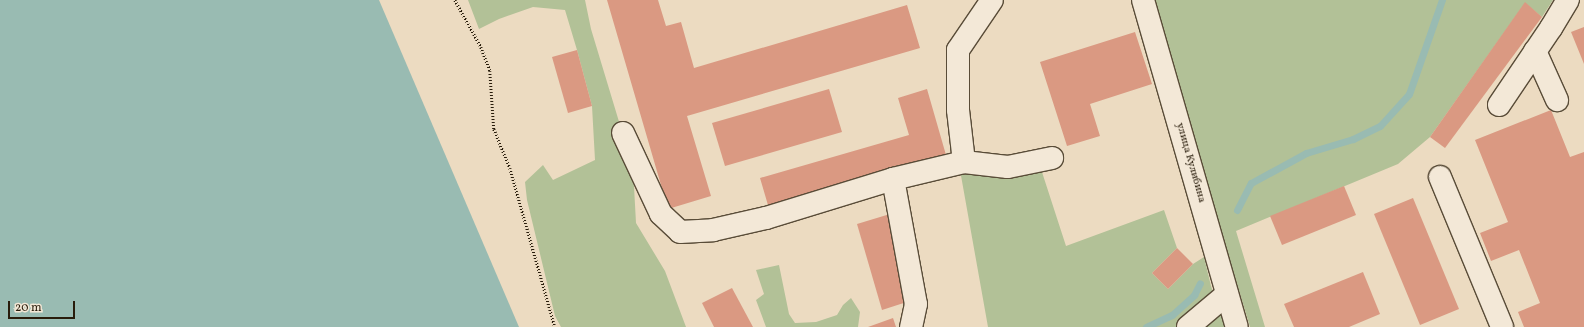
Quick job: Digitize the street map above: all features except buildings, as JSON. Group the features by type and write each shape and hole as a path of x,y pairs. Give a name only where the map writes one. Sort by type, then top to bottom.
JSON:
{"street":[{"path":"964,162 958,110 958,50 992,0"},
{"name":"улица Кулибина","path":"1143,0 1237,327"},
{"path":"1499,105 1568,0"},
{"path":"1535,51 1557,100"},
{"path":"623,133 661,214 680,232 713,230 766,218 893,180 964,162 1008,167 1052,158"},
{"path":"1440,177 1502,327"},
{"path":"893,180 916,304 911,327"},
{"path":"1188,327 1227,294"}],"path":[{"path":"455,0 481,47 490,71 494,129 510,168 555,327"}],"green space":[{"path":"468,0 585,0 591,29 633,168 636,223 665,271 686,327 561,327 555,316 527,200 525,182 543,165 553,180 595,160 592,106 577,50 565,10 533,7 499,19 479,29"},
{"path":"1155,0 1553,0 1542,17 1525,3 1430,137 1398,164 1236,231 1265,327 1250,327 1215,211"},
{"path":"1041,169 1066,246 1164,210 1177,248 1152,273 1168,289 1193,264 1204,257 1211,286 1225,327 988,327 960,170"},
{"path":"779,265 789,314 795,323 816,322 837,315 843,305 851,298 860,312 858,327 766,327 756,300 764,294 756,270"}],"water":[{"path":"0,0 379,0 519,327 0,327"}],"waterway":[{"path":"1237,210 1251,183 1306,153 1353,139 1380,126 1409,94 1442,0"},
{"path":"1146,327 1172,315 1194,295 1200,283"}]}
